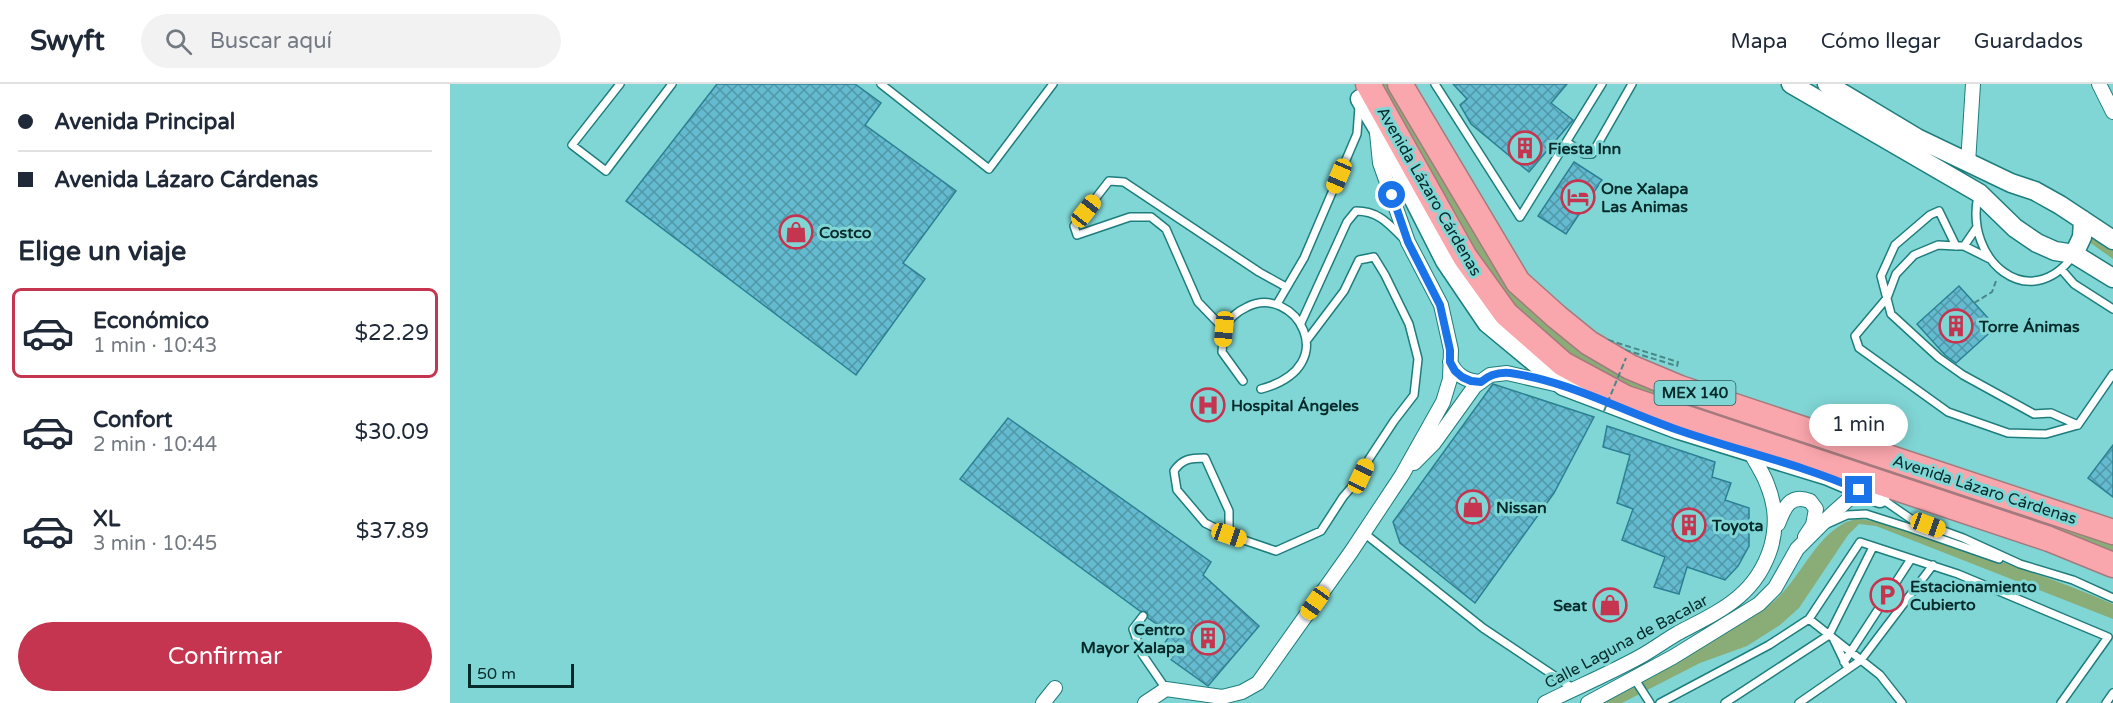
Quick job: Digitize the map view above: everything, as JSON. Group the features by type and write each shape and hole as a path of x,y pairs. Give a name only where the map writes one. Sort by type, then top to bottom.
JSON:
{"highway":[{"name":"Avenida Lázaro Cárdenas","path":"1400,84 1518,282 1589,343 1630,368 1680,388 2113,532"},
{"name":"Avenida Lázaro Cárdenas","path":"1361,89 1465,257 1506,314 1563,364 1626,398 2049,539 2113,565"},
{"path":"1869,494 2026,546 2095,567 2113,570"}],"street":[{"path":"1791,84 1979,194 2015,228 2037,243 2055,251 2074,254 2113,278"},
{"path":"1827,84 1917,138 2011,183 2035,191 2113,240"},
{"path":"1968,163 1973,84"},
{"path":"2099,84 2113,112"},
{"name":"Avenida Lázaro Cárdenas","path":"1361,89 1377,128 1445,261 1487,323 1563,386 1679,430 1828,476 1869,494"},
{"path":"1145,703 1166,689 1222,696 1242,692 1258,683 1402,475 1443,402 1450,380 1450,350 1440,305 1408,242 1380,163 1377,128"},
{"path":"1979,194 1994,183 2011,183"},
{"path":"2074,254 2082,237 2083,220"},
{"path":"1450,362 1462,377 1481,382"},
{"path":"1402,475 1434,443 1457,408 1490,375 1507,373 1563,386"},
{"name":"Calle Laguna de Bacalar","path":"1545,703 1642,655 1676,634 1705,620 1739,597 1754,582 1764,568 1775,531 1775,513 1767,483 1750,453"},
{"name":"Calle Laguna de Bacalar","path":"1588,703 1705,639 1759,604 1774,588 1797,549 1832,514 1869,494"},
{"path":"1775,531 1784,508 1790,501 1798,498 1810,501 1816,509 1813,525 1797,549"},
{"path":"1043,703 1055,688"}],"lane":[{"path":"620,84 572,145 606,171 672,84"},
{"path":"881,84 989,169 1053,84"},
{"path":"1435,84 1520,217 1602,84"},
{"path":"1567,142 1584,154 1592,153 1632,84"},
{"path":"1277,304 1304,258 1357,134 1361,89"},
{"path":"1224,329 1198,302 1166,229 1151,217 1130,217 1077,235 1074,226 1109,181 1124,182 1259,272 1286,287"},
{"path":"1979,194 1976,205 1980,242 1988,258 2000,270 2019,279 2039,281 2061,269 2074,254"},
{"path":"1301,323 1347,222 1356,211 1368,211 1383,218 1408,242"},
{"path":"1960,246 1939,211 1930,215 1896,245 1881,276 1891,314 1939,358 1963,375 2034,414 2051,413 2078,426"},
{"path":"1960,246 1977,227"},
{"path":"1988,258 1960,246 1938,245 1914,255 1896,274 1887,298 1855,336 1859,348 1948,412 2008,433 2046,434 2078,426 2113,374"},
{"path":"1229,535 1229,511 1205,458 1181,461 1174,471 1177,490 1205,523 1229,535 1276,551 1321,531 1343,497 1361,476 1369,459 1414,395 1418,359 1409,324 1374,257 1359,260 1344,291 1307,340"},
{"path":"2061,269 2074,284 2113,309"},
{"path":"1243,381 1222,352 1224,329 1236,312 1256,302 1277,304 1301,323 1307,340 1305,357 1296,372 1277,385 1261,389"},
{"path":"1869,494 1911,519 1963,538 2020,564"},
{"path":"1822,526 1847,515 1866,514 2073,580 2113,598"},
{"path":"1364,532 1483,628 1574,689"},
{"path":"1660,703 1769,645 1809,619 1860,542 1933,566 2108,637 2061,703"},
{"path":"1725,703 1831,636 1874,547"},
{"path":"1844,662 1911,559"},
{"path":"1799,703 1861,660 1933,566"},
{"path":"1143,616 1133,629 1142,654 1166,689"},
{"path":"1809,619 1880,675 1902,703"},
{"path":"1831,636 1848,670"},
{"path":"1634,678 1650,703"},
{"path":"2106,703 2113,693"}],"path":[{"path":"1974,303 1992,292 2000,270"},
{"path":"1604,411 1626,358"}],"green space":[{"path":"1372,84 1396,84 1471,214 1580,343 2113,535 2113,554 2060,530 1627,389 1567,360 1510,309"},
{"path":"2090,232 2113,248 2113,259 2085,239"},
{"path":"1859,519 1880,522 1998,560 2085,592 2113,604 2113,619 1876,526 1859,524 1848,535 1799,608 1780,625 1747,646 1700,663 1622,703 1604,703 1768,606 1788,587 1830,533 1845,523"}],"building":[{"name":"Costco","path":"717,84 855,84 881,103 865,125 956,191 903,263 925,279 856,375 626,201"},
{"name":"Fiesta Inn","path":"1453,84 1567,84 1551,103 1573,120 1529,172 1471,124 1460,105 1467,99"},
{"path":"1574,162 1602,180 1566,234 1538,216"},
{"name":"Torre Ánimas","path":"1959,286 1996,327 1956,363 1945,355 1917,324"},
{"name":"Nissan","path":"1493,384 1594,417 1554,493 1475,603 1400,543 1393,522"},
{"path":"1008,418 1211,562 1203,575 1259,626 1208,686 1159,651 1171,634 1148,618 1147,612 1140,611 960,479"},
{"name":"Toyota","path":"1607,426 1715,462 1712,477 1731,483 1725,500 1749,508 1749,546 1738,566 1725,580 1687,567 1679,594 1654,587 1665,557 1622,540 1633,509 1617,503 1630,455 1603,447"},
{"path":"2113,445 2113,497 2088,478"}],"place":[{"name":"Fiesta Inn","path":"1525,148"},
{"name":"One Xalapa Las Animas","path":"1578,197"},
{"name":"Costco","path":"796,232"},
{"name":"Torre Ánimas","path":"1956,326"},
{"name":"Hospital Ángeles","path":"1208,405"},
{"name":"Nissan","path":"1473,507"},
{"name":"Toyota","path":"1689,525"},
{"name":"Estacionamiento Cubierto","path":"1887,595"},
{"name":"Seat","path":"1610,605"},
{"name":"Centro Mayor Xalapa","path":"1208,638"}],"route":[{"path":"1392,195 1408,242 1440,305 1446,323 1450,362 1462,377 1481,382 1490,375 1507,373 1563,386 1679,430 1828,476 1859,490"}]}
